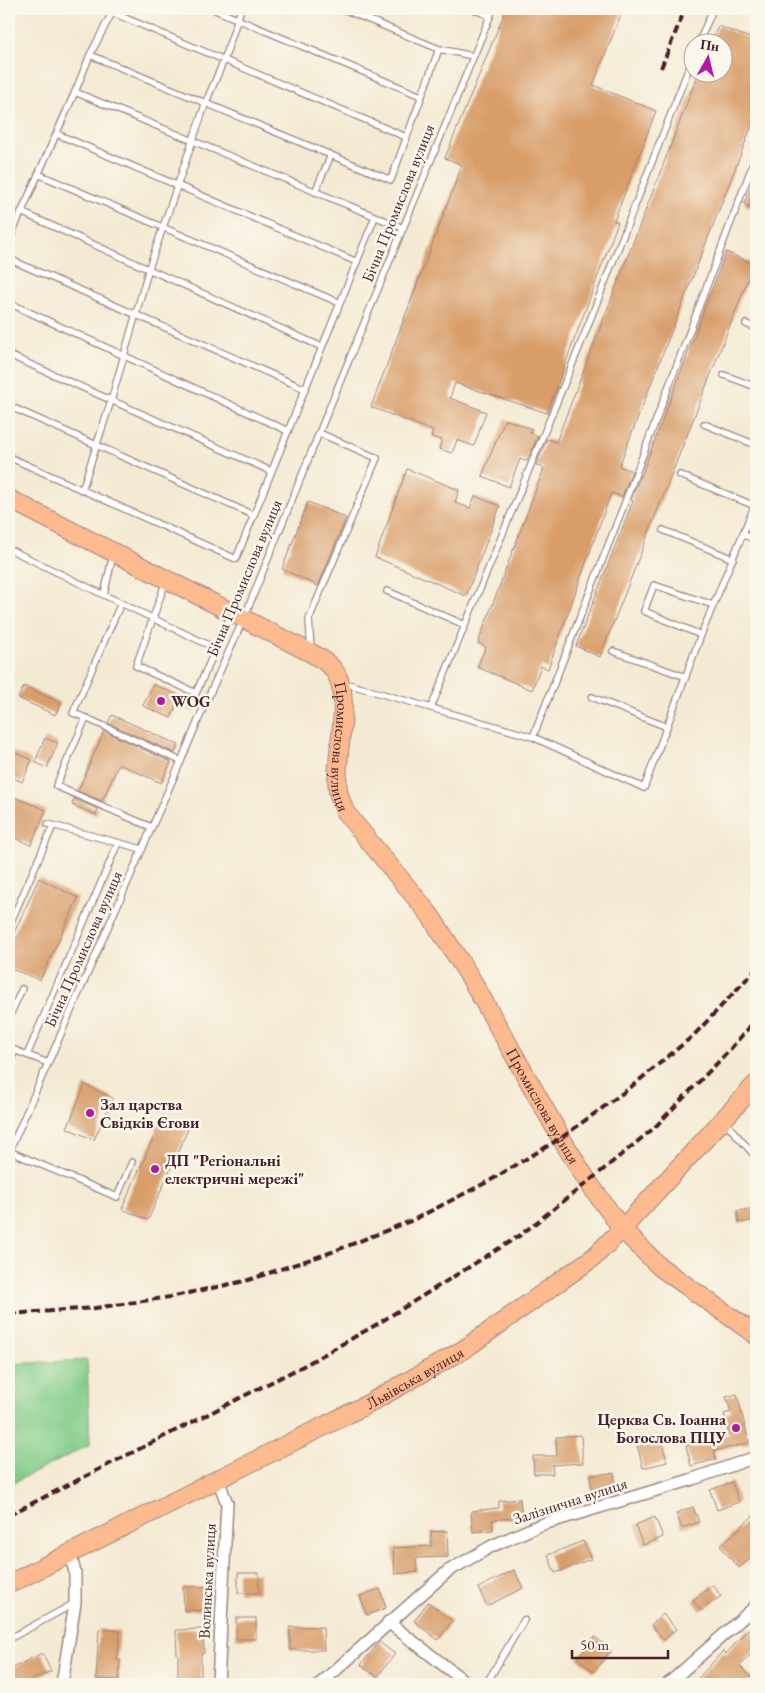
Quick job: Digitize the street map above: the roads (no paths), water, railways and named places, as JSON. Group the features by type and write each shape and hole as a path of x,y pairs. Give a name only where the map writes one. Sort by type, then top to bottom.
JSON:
{"main road":[{"name":"Промислова вулиця","path":"11,502 238,614 311,653 323,660 334,670 342,691 343,707 338,763 338,791 346,812 430,914 470,977 588,1182 622,1228 660,1267 756,1335"},
{"name":"Львівська вулиця","path":"9,1584 368,1404 463,1350 594,1256 756,1084"}],"street":[{"name":"Залізнична вулиця","path":"320,1684 448,1571 492,1546 540,1525 690,1480 756,1457"},
{"name":"Волинська вулиця","path":"218,1480 227,1504 218,1684"},
{"path":"62,1684 75,1603 75,1573 70,1552"},
{"path":"668,1684 756,1606"},
{"path":"388,1622 468,1684"}],"lane":[{"path":"213,9 421,96"},
{"path":"82,490 111,401 135,314 162,228 241,9"},
{"path":"343,9 439,48 473,56"},
{"path":"473,9 490,16"},
{"name":"Бічна Промислова вулиця","path":"9,1151 181,761 206,702 238,614 318,433 493,9"},
{"path":"703,32 712,9"},
{"path":"9,240 90,55 112,10 406,137"},
{"path":"90,55 391,180 439,48"},
{"path":"431,708 579,348 683,82"},
{"path":"75,92 403,228"},
{"path":"57,134 357,262"},
{"path":"315,192 331,155"},
{"path":"533,737 622,510 756,156"},
{"path":"38,174 340,303"},
{"path":"21,212 322,347"},
{"path":"9,458 236,559 375,217"},
{"path":"9,259 305,389"},
{"path":"9,303 288,431"},
{"path":"746,324 756,328"},
{"path":"9,355 271,471"},
{"path":"724,375 756,387"},
{"path":"9,406 253,514"},
{"path":"704,424 756,445"},
{"path":"311,653 309,619 377,458 318,433"},
{"path":"339,682 533,737 644,788 701,635 756,504 680,475"},
{"path":"663,530 733,559"},
{"path":"743,535 756,540"},
{"path":"9,549 217,649"},
{"path":"104,595 113,553"},
{"path":"167,579 136,666 196,693"},
{"path":"701,635 644,612 654,585 714,606"},
{"path":"387,592 465,625"},
{"path":"121,603 73,713 181,761"},
{"path":"191,706 217,649 238,614"},
{"path":"613,651 686,677"},
{"path":"592,697 667,727"},
{"path":"86,718 56,786 151,827"},
{"path":"9,926 51,824 142,849"},
{"path":"27,1055 118,843"},
{"path":"9,1017 22,989"},
{"path":"9,1064 12,1049 48,1063"},
{"path":"723,1120 756,1158"},
{"path":"9,1151 117,1197 132,1162"},
{"path":"9,1639 75,1603"},
{"path":"486,1684 524,1620"}],"railway":[{"path":"661,68 685,9"},
{"path":"9,1314 95,1308 170,1297 245,1281 332,1252 413,1220 491,1180 561,1138 631,1087 694,1035 756,969"},
{"path":"9,1515 307,1364 379,1323 519,1236 654,1128 727,1053 756,1019"}],"place":[{"name":"WOG","path":"161,701"},
{"name":"Зал царства Свідків Єгови","path":"90,1113"},
{"name":"ДП \"Регіональні електричні мережі\"","path":"155,1169"},
{"name":"Церква Св. Іоанна Богослова ПЦУ","path":"736,1428"}]}
